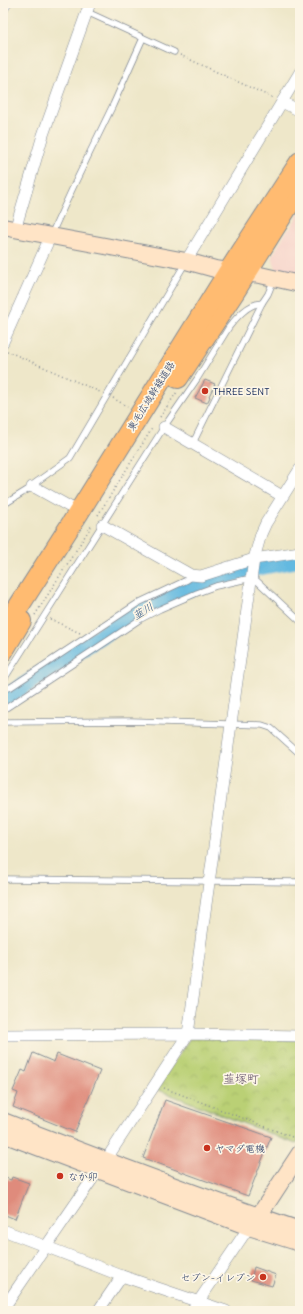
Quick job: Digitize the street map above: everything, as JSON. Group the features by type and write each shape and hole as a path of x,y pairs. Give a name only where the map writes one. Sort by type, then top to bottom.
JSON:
{"highway":[{"name":"東毛広域幹線道路","path":"3,651 151,420 300,162"},
{"name":"東毛広域幹線道路","path":"3,631 79,512 237,272 300,187"}],"street":[{"path":"3,8 6,3"},
{"path":"89,7 9,228 186,261 215,269 300,284"},
{"path":"186,261 300,72"},
{"path":"282,102 300,111"},
{"path":"3,342 51,235"},
{"path":"164,427 282,496"},
{"path":"4,1306 102,1166 188,1034 254,560 261,534 266,523 300,469"},
{"path":"32,487 79,512"},
{"path":"102,525 191,575 201,576 254,560 300,552"},
{"path":"3,1035 188,1034 300,1036"},
{"path":"3,1121 102,1166"},
{"path":"3,1134 102,1166 253,1222 300,1243"},
{"path":"195,1307 300,1152"},
{"path":"253,1222 300,1230"},
{"path":"3,1230 122,1276 195,1307 226,1311"},
{"path":"98,1311 122,1276"}],"lane":[{"path":"89,7 143,38 174,52"},
{"path":"51,235 143,38"},
{"path":"3,505 32,487 35,483 70,458 186,261"},
{"path":"192,443 268,294 274,279"},
{"path":"3,681 164,427 235,319 249,307 262,304"},
{"path":"3,689 11,687 138,603 187,580 191,575"},
{"path":"3,710 139,620 166,606 216,586 252,576 300,621"},
{"path":"3,722 131,721 231,723 267,726 300,754"},
{"path":"3,880 209,880 300,882"}],"path":[{"path":"174,52 282,102"},
{"path":"3,350 107,395 128,408"},
{"path":"44,617 87,636"},
{"path":"162,1087 300,1140"}],"shaded area":[{"path":"300,212 300,277 277,272 272,256"}],"green space":[{"path":"190,1038 300,1040 300,1138 296,1144 156,1089"}],"building":[{"path":"205,380 215,384 207,403 195,398"},
{"path":"33,1053 54,1062 57,1054 100,1071 75,1132 13,1107 18,1093 13,1091 22,1070 26,1072"},
{"name":"ヤマダ電機","path":"165,1100 271,1137 248,1196 143,1158"},
{"path":"3,1177 11,1180 12,1177 29,1183 15,1219 3,1214"},
{"name":"セブン-イレブン","path":"254,1267 276,1275 272,1286 251,1280"}],"waterway":[{"name":"韮川","path":"3,699 144,608 156,602 204,582 256,568 300,559"}],"place":[{"name":"THREE SENT","path":"205,391"},
{"name":"ヤマダ電機","path":"207,1148"},
{"name":"なか卯","path":"60,1176"},
{"name":"セブン-イレブン","path":"263,1277"}],"district":[{"name":"韮塚町","path":"241,1078"}]}
